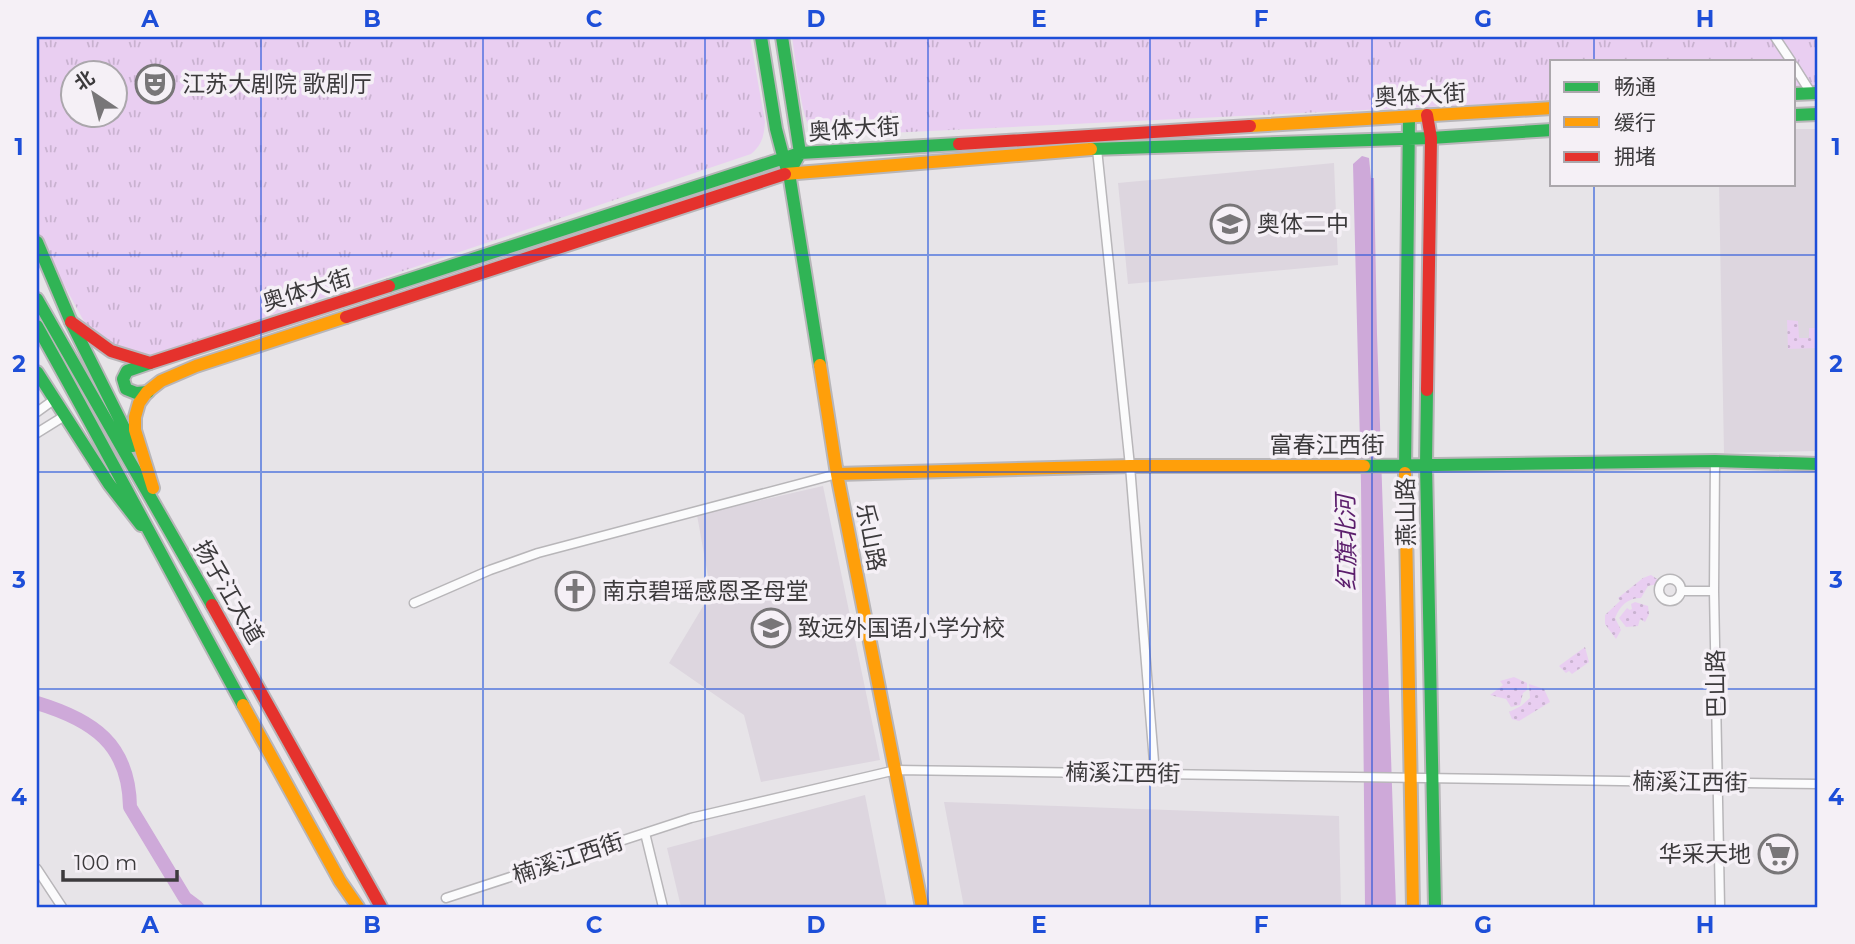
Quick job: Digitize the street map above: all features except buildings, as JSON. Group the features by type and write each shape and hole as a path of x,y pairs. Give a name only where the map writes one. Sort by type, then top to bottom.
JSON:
{"main road":[{"name":"乐山路","path":"761,37 782,159 789,173 837,474 922,907"},
{"path":"782,37 800,153 789,173"},
{"path":"1796,94 1815,93"},
{"name":"奥体大街","path":"150,363 800,153 1550,108"},
{"path":"1796,115 1818,114"},
{"name":"燕山路","path":"1427,116 1431,138 1426,466 1435,907"},
{"name":"燕山路","path":"1409,117 1405,466 1413,907"},
{"name":"奥体大街","path":"148,392 160,382 196,366 789,173 1097,149 1431,138 1550,130"},
{"path":"37,242 71,322 209,600"},
{"name":"扬子江大道","path":"37,299 381,907"},
{"path":"71,322 111,351 150,363"},
{"name":"扬子江大道","path":"37,326 123,479 152,539 340,881 358,907"},
{"path":"148,392 136,393 126,389 123,379 127,372 150,363"},
{"path":"37,372 109,484 152,539"},
{"path":"148,392 140,402 133,421 136,440 153,488"},
{"name":"富春江西街","path":"837,474 1130,466 1426,466 1715,461 1818,464"},
{"name":"扬子江大道","path":"340,881 349,907"}],"street":[{"path":"1775,37 1790,60"},
{"path":"1796,69 1815,93"},
{"path":"1097,149 1130,466 1156,774"},
{"path":"37,412 55,399"},
{"path":"37,433 66,415"},
{"name":"巴山路","path":"1715,461 1714,590 1720,907"},
{"path":"414,603 538,553 837,474"},
{"path":"1681,591 1714,590"},
{"name":"楠溪江西街","path":"446,898 691,818 896,770 1818,783"},
{"path":"645,833 663,907"},
{"path":"37,869 62,907"}],"shaded area":[{"path":"1796,129 1818,129 1818,451 1724,453 1719,186 1796,186"},
{"path":"1362,156 1369,158 1371,178 1374,178 1396,907 1365,907 1361,484 1353,164"},
{"name":"奥体二中","path":"1334,163 1338,265 1128,284 1118,183"},
{"name":"致远外国语小学分校","path":"823,486 880,760 761,782 744,715 669,663 711,593 697,515"},
{"path":"865,795 887,907 681,907 667,848"},
{"path":"944,802 1339,816 1341,907 964,907"}],"green space":[{"path":"37,37 750,37 765,122 762,140 751,154 147,357 109,345 87,327 37,235"},
{"path":"792,37 1818,37 1818,88 1796,89 1796,60 1550,60 1550,101 824,136 811,130 801,100"},
{"path":"1787,320 1798,321 1799,338 1809,338 1809,328 1818,328 1818,348 1788,349"},
{"path":"1651,575 1660,581 1658,584 1648,586 1641,598 1628,601 1617,614 1615,618 1621,630 1616,639 1605,624 1605,615 1620,601 1618,598 1643,578"},
{"path":"1635,602 1648,606 1649,614 1645,622 1640,619 1638,626 1626,627 1619,618 1627,608 1632,609 1631,604"},
{"path":"1585,647 1589,662 1572,674 1569,671 1566,673 1559,666"},
{"path":"1514,677 1527,683 1527,690 1523,693 1520,705 1511,707 1506,699 1490,695 1503,685 1500,681"},
{"path":"1529,684 1544,689 1550,702 1519,721 1512,719 1509,712 1530,698"}],"waterway":[{"path":"37,703 91,727 115,751 128,785 130,807 185,898 197,907"}],"traffic: fast":[{"path":"761,37 776,129 786,167"},
{"path":"782,37 800,153 789,173 820,365"},
{"path":"1796,94 1818,93"},
{"path":"1796,115 1818,114"},
{"path":"1405,473 1409,117"},
{"path":"1091,149 1431,138 1550,130"},
{"path":"389,286 800,153 959,144"},
{"path":"37,242 71,322 133,446"},
{"path":"37,299 212,605"},
{"path":"37,326 243,705"},
{"path":"148,392 136,393 126,389 123,379 127,371 150,363"},
{"path":"37,372 109,484 141,525"},
{"path":"1427,390 1426,465 1435,907"},
{"path":"1364,466 1715,461 1818,464"}],"traffic: slow":[{"path":"1250,126 1550,108"},
{"path":"785,174 1091,149"},
{"path":"153,488 135,430 139,403 147,392 161,381 196,366 346,317"},
{"path":"820,365 837,474 922,907"},
{"path":"837,474 1130,466 1364,466"},
{"path":"1405,473 1413,907"},
{"path":"243,705 340,881 358,907"}],"traffic: jam":[{"path":"1427,115 1431,138 1427,390"},
{"path":"959,144 1250,126"},
{"path":"346,317 785,174"},
{"path":"71,322 111,351 150,363 389,286"},
{"path":"212,605 381,907"}],"place":[{"name":"江苏大剧院 歌剧厅","path":"155,84"},
{"name":"奥体二中","path":"1230,224"},
{"name":"南京碧瑶感恩圣母堂","path":"575,591"},
{"name":"致远外国语小学分校","path":"771,628"},
{"name":"华采天地","path":"1778,854"}],"water label":[{"name":"红旗北河","path":"1346,543"}]}
